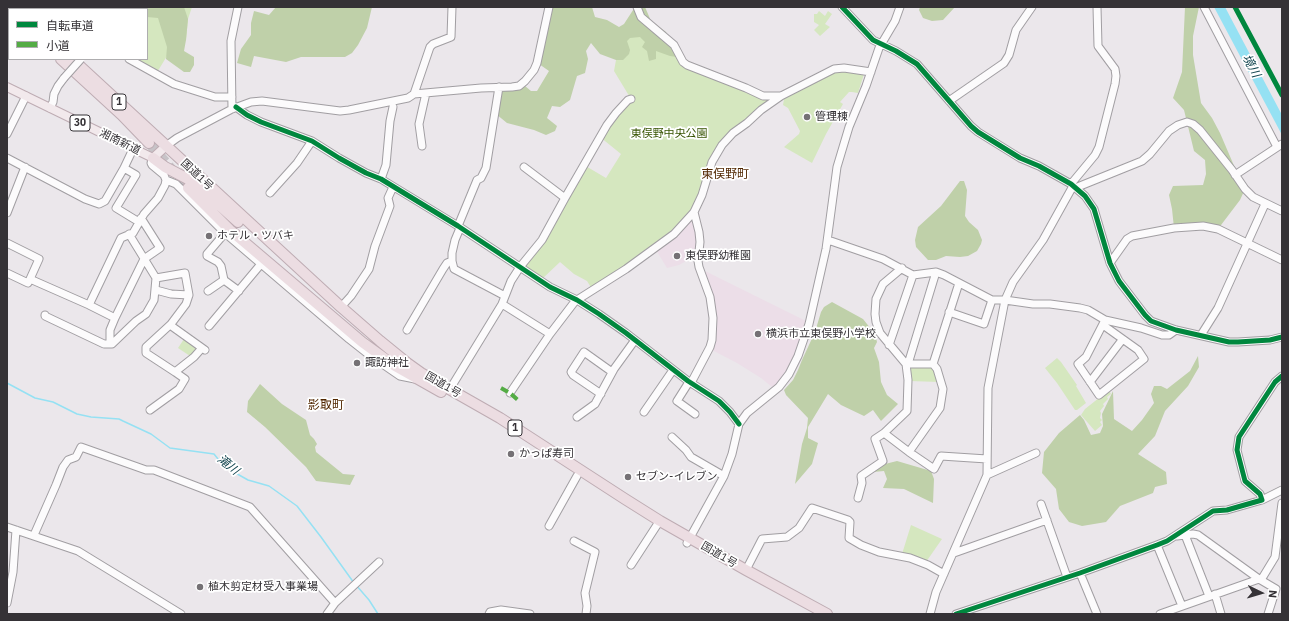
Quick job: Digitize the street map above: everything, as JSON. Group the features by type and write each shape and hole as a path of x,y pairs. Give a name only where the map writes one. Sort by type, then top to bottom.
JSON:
{"highway":[{"name":"1","path":"62,60 117,110 149,143"},
{"name":"国道1号","path":"73,60 341,307 394,353 421,372 506,422 688,540 819,613"},
{"name":"1","path":"153,158 168,162 190,174 236,211"},
{"name":"1","path":"153,158 198,187 383,351 419,379"},
{"name":"国道1号","path":"188,188 198,202 230,230 362,342 386,360 498,424 577,476 657,525 746,570 819,613"}],"main road":[{"name":"湘南新道","path":"7,87 153,158 166,146"}],"street":[{"path":"234,108 232,97 231,41 238,7"},
{"path":"414,94 430,47 433,44 451,37 452,7"},
{"path":"166,146 234,108 251,102 262,101 349,110 408,98 414,94 519,86 534,70 541,48 550,7"},
{"path":"637,7 641,16 674,44 683,62 687,65 763,96 781,96"},
{"path":"842,7 868,36 917,64 978,132 1020,158 1039,166 1073,186 1085,196 1094,209 1110,263 1119,281 1151,321 1176,330 1218,340 1238,342 1270,340 1282,337"},
{"path":"688,540 724,476 732,454 738,424 747,413 778,387 789,374 798,356 809,324 821,275 828,240 837,167 849,126 881,44 895,21 900,7"},
{"path":"949,101 1004,63 1009,55 1016,30 1032,7"},
{"path":"930,614 936,592 987,475 988,388 1005,300 1013,282 1043,240 1073,186 1099,147 1116,76 1115,69 1098,46 1097,7"},
{"path":"1204,7 1279,146 1236,175"},
{"path":"50,108 58,86 80,60"},
{"path":"131,60 174,84 215,97 232,97"},
{"path":"510,393 550,334 576,300 626,269 669,238 694,212 702,195 712,162 725,141 733,133 781,96 838,68 871,72"},
{"path":"499,87 486,168 481,178 477,180 459,227 455,240 452,261 454,268 505,296"},
{"path":"422,146 419,124 426,93"},
{"path":"7,134 26,96"},
{"path":"450,389 502,304 511,281 520,267 542,240 607,125 628,100 632,99"},
{"path":"380,179 386,164 392,107"},
{"path":"234,108 261,122 312,141 339,158 380,179 459,227 550,287 599,314 690,382 724,405 738,424"},
{"path":"1073,186 1142,161 1150,154 1169,131 1178,124 1184,122 1192,124 1200,130 1253,197 1282,211"},
{"path":"270,193 297,163 312,141"},
{"path":"7,158 85,199 99,204 105,201 133,149"},
{"path":"89,306 121,238 133,233 140,220 158,198 165,185 166,180 164,175 152,165 153,158"},
{"path":"7,213 25,167"},
{"path":"524,167 565,198"},
{"path":"110,344 110,330 144,259 160,248 140,220 116,208 136,175 124,168"},
{"path":"166,180 176,184 198,202 225,233 368,354 400,376 419,379"},
{"path":"341,307 351,296 369,269 375,246 390,206 388,198 393,187"},
{"path":"1201,335 1218,308 1265,204"},
{"path":"694,212 700,237 699,267 710,297 713,318 712,340 710,347 677,401 695,414"},
{"path":"1110,263 1127,239 1132,236 1174,228 1204,226 1218,229 1282,260"},
{"path":"225,233 206,254 218,262 221,266 224,280 239,291"},
{"path":"45,315 104,344 112,344 136,321 146,314 154,300 156,278 130,234"},
{"path":"828,240 883,260 902,268 913,275 936,272 992,300 1050,304 1088,310 1104,322 1122,340 1138,350 1144,359 1099,395 1078,364 1086,357 1104,322"},
{"path":"7,243 39,259 28,283 7,273"},
{"path":"407,330 443,269 447,263 452,261"},
{"path":"209,326 261,264"},
{"path":"902,268 886,281 876,299 876,322 880,333 907,364 933,364"},
{"path":"858,498 862,483 861,476 883,461 874,439 884,434 907,411 907,364 936,272"},
{"path":"150,410 179,389 185,379 146,353 146,347 170,325 186,304 189,295 185,273 156,278"},
{"path":"889,345 913,275"},
{"path":"30,279 115,318"},
{"path":"208,291 224,280"},
{"path":"933,364 958,283"},
{"path":"156,290 171,294 189,295"},
{"path":"949,312 984,324 992,300"},
{"path":"502,304 550,334"},
{"path":"1104,322 1142,328 1162,335 1169,335 1176,330"},
{"path":"170,325 204,349 175,372"},
{"path":"577,417 592,407 601,394 612,372 635,340"},
{"path":"1090,382 1122,340"},
{"path":"601,394 573,375 571,372 584,352 612,372"},
{"path":"909,452 940,408 942,389 937,369 933,364"},
{"path":"644,412 674,370"},
{"path":"1262,500 1260,494 1245,481 1237,450 1239,437 1275,382 1282,376"},
{"path":"884,434 934,469 941,456 987,459"},
{"path":"672,438 686,450 691,457 724,476"},
{"path":"34,535 63,467 68,460 76,457 81,447 146,470 154,470 250,507 335,603"},
{"path":"987,475 1036,453"},
{"path":"549,526 577,476"},
{"path":"956,614 1080,573 1157,545 1173,537 1214,511 1227,510 1262,500 1282,490"},
{"path":"1160,614 1260,579 1275,557 1282,503"},
{"path":"1042,504 1067,577"},
{"path":"746,570 762,540 787,537 798,528 812,508 848,520 850,522 849,538 860,545 879,552 910,558 928,565 944,574"},
{"path":"954,553 1047,520"},
{"path":"631,565 657,525"},
{"path":"7,526 78,551 170,611 181,614"},
{"path":"7,603 13,572 16,530"},
{"path":"1173,537 1185,534 1198,535 1276,589 1268,614"},
{"path":"1185,534 1221,614"},
{"path":"574,541 595,552 585,594 587,606 586,614"},
{"path":"1157,545 1182,606"},
{"path":"327,614 335,603 379,562"},
{"path":"1080,573 1096,614"},
{"path":"489,614 490,612 501,610 530,614"}],"shaded area":[{"path":"692,217 697,230 697,255 679,265 667,268 656,250"},
{"name":"横浜市立東俣野小学校","path":"705,271 806,321 794,356 786,372 777,384 772,387 761,378 737,363 712,350 714,303"}],"green space":[{"path":"45,7 184,7 188,19 184,51 194,57 194,65 190,72 184,72 166,59 167,47 158,18 148,17 148,8"},
{"path":"192,7 188,19 186,40 167,56 156,74 135,60 148,60 148,8 38,8"},
{"path":"276,7 372,7 367,28 358,45 352,53 345,57 301,57 286,62 254,56 251,67 237,63 241,49 251,35 251,23 254,11 269,15"},
{"path":"553,7 592,7 595,17 607,20 619,27 624,24 635,7 645,7 651,21 666,32 677,57 656,51 656,59 649,61 647,51 642,47 645,42 640,37 630,38 627,41 630,50 629,54 623,60 616,60 600,54 591,43 586,51 588,59 585,73 577,76 570,100 560,107 552,106 547,118 557,126 555,131 546,135 534,130 507,123 496,114 502,91 525,86 531,91 537,91 549,71 539,64 543,53"},
{"path":"920,7 955,7 943,20 932,21 923,18 919,10"},
{"path":"1185,7 1199,7 1193,36 1193,55 1201,103 1212,118 1220,133 1245,189 1240,200 1218,229 1174,228 1169,195 1173,186 1203,185 1206,174 1205,160 1194,151 1184,110 1173,98 1182,72"},
{"path":"819,11 825,16 828,11 832,14 825,24 830,27 820,36 814,30 819,25 814,22 814,14 817,14"},
{"name":"東俣野中央公園","path":"639,12 683,62 763,96 781,96 722,145 694,212 674,234 592,289 587,281 574,274 560,262 541,280 523,269 584,165 606,178 621,154 600,137 631,99 614,71 618,49"},
{"path":"834,69 865,71 858,93 849,92 840,102 843,104 812,163 784,147 799,134 800,131 788,108 783,105 784,99 812,80"},
{"path":"960,181 964,181 967,190 965,216 978,230 982,240 981,244 977,251 968,256 946,256 936,260 928,260 916,247 915,240 918,227 941,206"},
{"path":"832,302 863,319 875,334 877,342 874,348 879,362 881,382 887,395 898,404 881,421 873,410 864,416 841,405 828,394 808,427 808,438 818,443 812,464 795,484 808,418 786,395 784,390 793,380 798,370 815,332 821,312 824,307"},
{"path":"184,339 199,349 190,356 178,348"},
{"path":"1198,356 1199,367 1188,386 1165,411 1155,436 1138,454 1166,472 1167,484 1155,487 1153,493 1120,506 1106,522 1082,526 1069,522 1059,509 1056,489 1042,473 1044,452 1059,433 1080,415 1091,435 1100,433 1103,426 1102,414 1113,391 1114,419 1132,431 1154,403 1151,394 1154,386 1161,386 1167,389 1190,371"},
{"path":"1057,358 1077,385 1076,386 1086,403 1077,410 1075,410 1045,368"},
{"path":"910,366 934,368 940,382 909,381"},
{"path":"260,384 282,404 306,420 310,435 317,444 315,447 316,452 343,474 355,475 350,485 316,481 306,467 265,427 247,412 248,401"},
{"path":"1109,390 1111,394 1107,397 1108,399 1103,404 1104,406 1100,411 1100,418 1102,420 1100,422 1102,425 1095,431 1081,415 1085,409"},
{"path":"897,461 931,471 934,479 933,503 904,489 883,488 887,479 884,471 873,472 885,464"},
{"path":"911,525 942,539 926,562 902,554"}],"water":[{"name":"境川","path":"1214,7 1225,7 1282,115 1282,135"}],"waterway":[{"name":"滝川","path":"7,383 35,398 53,402 77,414 91,417 119,419 151,434 170,448 214,454 222,464 232,471 248,480 269,486 297,506 354,583"},
{"name":"滝川","path":"356,585 369,600 378,614"}],"tunnel":[{"path":"149,143 188,188"}],"marked path":[{"path":"501,388 518,400"}],"cycle path":[{"path":"842,7 873,40 896,51 917,64 971,126 978,132 1020,158 1039,166 1071,184 1085,196 1094,209 1110,263 1119,281 1151,321 1176,330 1229,342 1270,340 1282,337"},
{"path":"1235,7 1282,95"},
{"path":"236,107 247,115 261,122 312,141 366,173 381,179 458,226 550,287 577,300 626,333 688,381 719,401 739,424"},
{"path":"956,614 1080,573 1167,541 1213,511 1227,510 1262,500 1260,494 1245,481 1237,450 1239,437 1275,382 1282,376"}],"place":[{"name":"管理棟","path":"807,117"},
{"name":"ホテル・ツバキ","path":"209,236"},
{"name":"東俣野幼稚園","path":"677,256"},
{"name":"横浜市立東俣野小学校","path":"758,334"},
{"name":"諏訪神社","path":"357,363"},
{"name":"かっぱ寿司","path":"511,454"},
{"name":"セブン-イレブン","path":"628,477"},
{"name":"植木剪定材受入事業場","path":"200,587"}],"district":[{"name":"東俣野町","path":"725,175"},
{"name":"影取町","path":"326,406"}]}
